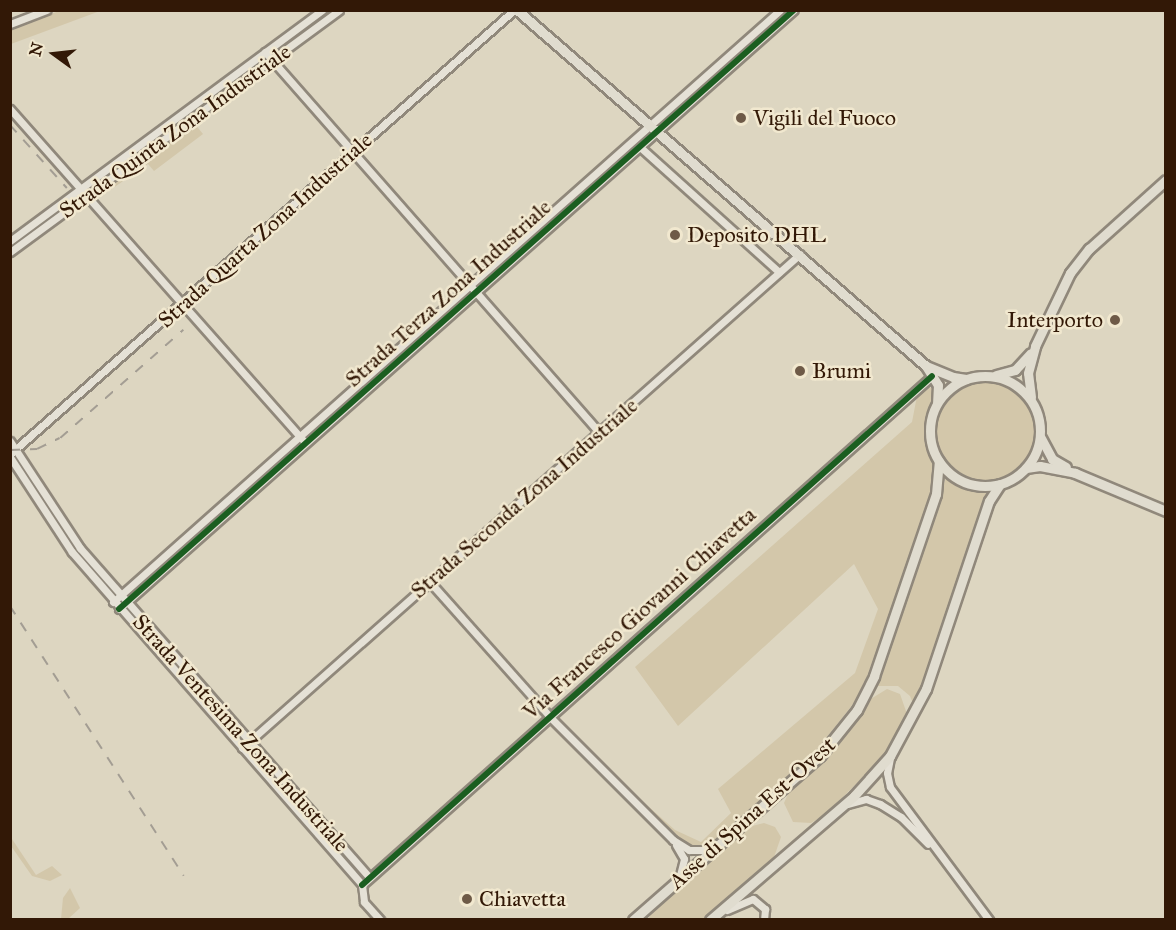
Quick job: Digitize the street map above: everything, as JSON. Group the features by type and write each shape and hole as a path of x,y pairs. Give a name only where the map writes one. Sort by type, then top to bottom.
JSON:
{"main road":[{"path":"515,10 800,254 926,366 939,392 930,433 939,461 966,483 1000,484"},
{"path":"1166,180 1089,249 1070,273 1035,346 1027,380 1031,400 1039,419 1040,436 1052,459 1075,473 1166,511"},
{"path":"937,404 951,387 966,379 1015,370 1035,346"},
{"path":"926,366 966,379"},
{"path":"992,376 1012,382 1031,400"},
{"path":"1026,468 1040,436"},
{"name":"Asse di Spina Est-Ovest","path":"633,920 820,756 857,711 874,676 936,494 939,461"},
{"path":"710,920 838,810 890,756 922,697 989,501 1000,484 1026,468 1040,466 1075,473"}],"street":[{"path":"10,24 46,10"},
{"name":"Strada Quinta Zona Industriale","path":"10,241 322,10"},
{"name":"Strada Quinta Zona Industriale","path":"10,252 339,10"},
{"name":"Strada Quarta Zona Industriale","path":"12,454 515,10"},
{"name":"Strada Terza Zona Industriale","path":"119,609 640,147 654,128 780,10"},
{"name":"Strada Terza Zona Industriale","path":"113,602 589,179 654,128 794,10"},
{"path":"265,52 599,432"},
{"path":"235,75 240,83"},
{"path":"10,109 306,443"},
{"path":"640,147 779,272"},
{"path":"589,179 594,187"},
{"name":"Strada Seconda Zona Industriale","path":"242,748 800,254"},
{"path":"394,353 400,361"},
{"name":"Via Francesco Giovanni Chiavetta","path":"362,885 932,376"},
{"name":"Strada Ventesima Zona Industriale","path":"10,441 12,454 46,513 72,552 119,609 362,885 364,902 380,920"},
{"name":"Strada Ventesima Zona Industriale","path":"12,454 54,508 80,548 120,596 369,877"},
{"path":"277,456 283,464"},
{"path":"46,513 54,508"},
{"path":"179,544 185,550"},
{"path":"140,579 146,585"},
{"path":"429,581 550,717 673,840 689,850 712,850"},
{"path":"147,641 154,635"},
{"path":"174,671 181,666"},
{"path":"890,756 888,782 936,853 989,920"},
{"path":"838,810 860,799 873,801 901,818 936,853"},
{"path":"673,840 684,859 678,880"},
{"path":"717,920 749,898 763,905 764,920"}],"shaded area":[{"path":"59,11 100,11 11,44 11,29"},
{"path":"194,123 203,134 154,171 148,164 97,199 97,193"},
{"path":"985,381 1005,385 1021,396 1032,412 1036,432 1032,452 1021,468 1005,479 985,483 965,479 949,468 938,452 934,432 938,412 949,396 965,385"},
{"path":"928,387 934,389 934,394 924,439 935,467 933,490 861,694 811,757 710,845 698,850 685,845 615,777 675,830 701,842 731,813 718,789 855,673 878,609 854,564 678,726 635,667 912,422 917,396"},
{"path":"946,478 961,488 988,492 914,706 910,696 898,686 875,686"},
{"path":"887,689 900,694 907,714 884,756 826,814 811,823 793,822 784,803 791,787 838,743 869,700"},
{"path":"764,823 775,827 781,837 773,860 703,919 648,920 655,905 744,828"},
{"path":"10,836 36,875 52,866 62,875 50,881 32,876 11,846"},
{"path":"70,888 80,908 68,919 61,919 63,898"}],"railway":[{"path":"10,125 67,188"},
{"path":"10,450 37,449 60,438 183,330"},
{"path":"10,606 184,876"}],"cycle path":[{"path":"119,609 794,10"},
{"path":"362,885 932,376"}],"place":[{"name":"Vigili del Fuoco","path":"741,118"},
{"name":"Deposito DHL","path":"675,235"},
{"name":"Interporto","path":"1115,320"},
{"name":"Brumi","path":"800,371"},
{"name":"Chiavetta","path":"467,899"}]}
